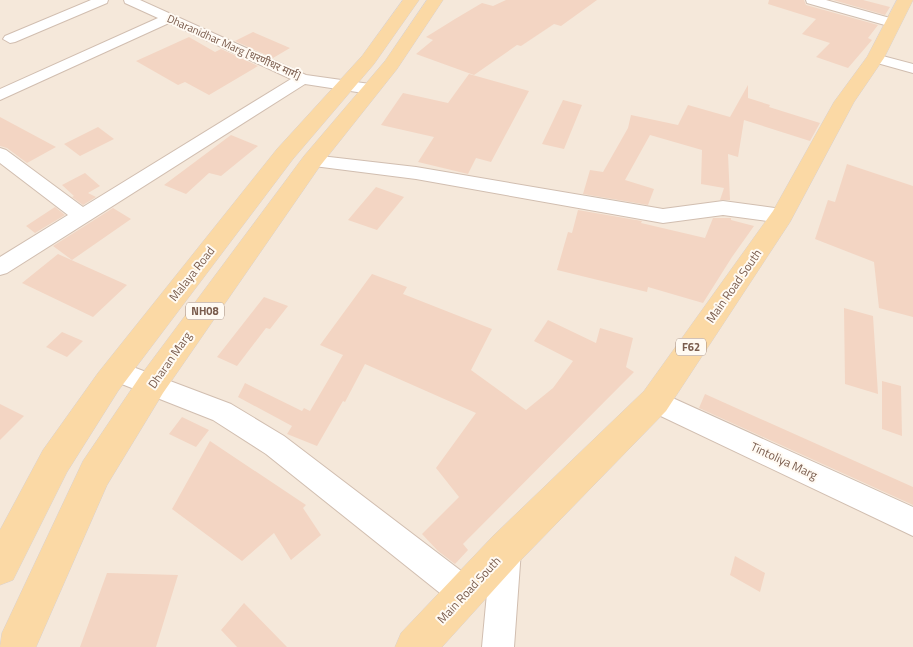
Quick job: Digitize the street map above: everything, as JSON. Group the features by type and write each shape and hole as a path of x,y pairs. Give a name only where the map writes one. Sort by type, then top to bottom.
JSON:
{"main road":[{"name":"Malaya Road","path":"0,567 55,461 117,372 285,154 358,87 368,60 411,0"},
{"name":"Dharan Marg","path":"16,647 95,473 152,384 312,162 358,87 392,65 434,0"},
{"name":"Main Road South","path":"415,647 506,549 655,401 782,216 844,102 875,58 899,11"}],"street":[{"path":"40,13 70,0"},
{"path":"10,39 102,0"},
{"name":"Dharanidhar Marg [धरणीधर मार्ग]","path":"130,0 302,79 358,87"},
{"path":"146,7 162,0"},
{"path":"812,0 899,11"},
{"path":"0,95 168,18"},
{"path":"875,58 913,69"},
{"path":"0,267 302,79"},
{"path":"0,154 82,216"},
{"path":"312,162 416,173 663,216 723,208 782,216"},
{"path":"117,372 222,412 275,445 466,594"},
{"name":"Tintoliya Marg","path":"655,401 913,522"},
{"path":"498,647 506,549"}],"shaded area":[{"path":"0,0 913,0 913,647 0,647"}],"building":[{"path":"506,0 597,0 561,26 554,24 521,46 517,45 474,75 416,54 433,40 426,37 455,19 482,3 493,6"},
{"path":"769,0 804,0 806,5 878,25 868,38 872,40 848,68 816,57 830,43 802,34 816,19 768,4"},
{"path":"833,0 863,0 890,7 885,15"},
{"path":"253,32 290,48 273,58 235,41"},
{"path":"189,37 215,52 221,49 258,66 209,95 185,82 178,85 136,61"},
{"path":"469,74 529,91 491,162 476,158 468,174 418,162 434,137 381,125 403,93 448,103"},
{"path":"748,85 748,98 770,105 769,107 820,123 810,141 744,120 738,157 728,154 730,200 720,200 724,188 701,184 702,150 650,135 625,180 654,189 648,205 583,194 590,170 603,172 628,128 631,115 678,125 688,105 730,117"},
{"path":"563,100 582,105 564,149 542,144"},
{"path":"0,117 56,147 27,163 7,148 0,146"},
{"path":"98,127 114,139 80,156 64,144"},
{"path":"231,135 258,146 221,176 209,173 186,194 164,185"},
{"path":"847,164 913,186 913,317 879,308 874,262 815,239 828,200 835,202"},
{"path":"85,173 100,186 88,193 96,197 83,205 72,197 74,196 62,185"},
{"path":"376,187 404,197 377,230 348,220"},
{"path":"55,207 65,215 35,233 26,226"},
{"path":"113,208 131,219 72,260 53,246"},
{"path":"578,210 642,221 641,223 705,238 713,218 731,218 731,220 754,226 703,303 648,287 647,292 557,270 568,232 572,233"},
{"path":"58,254 127,285 93,317 22,283"},
{"path":"372,274 407,287 403,294 492,329 471,370 526,410 553,388 573,361 534,341 548,320 596,343 600,328 633,338 626,367 634,372 463,544 468,550 455,564 438,551 422,534 459,497 436,468 476,413 365,364 345,402 343,401 317,446 287,434 292,426 238,397 245,383 302,411 304,408 310,411 343,355 320,345"},
{"path":"264,297 288,306 270,329 266,328 237,366 217,357"},
{"path":"844,308 873,316 878,394 845,384"},
{"path":"62,332 83,341 67,357 46,347"},
{"path":"882,381 901,386 902,436 882,429"},
{"path":"705,394 913,487 913,505 699,408"},
{"path":"0,404 24,416 0,440"},
{"path":"182,417 209,430 196,447 169,434"},
{"path":"210,441 306,505 303,508 321,535 291,560 274,533 242,561 172,509"},
{"path":"735,556 765,573 760,592 730,575"},
{"path":"107,573 178,575 156,647 80,647"},
{"path":"244,603 287,647 237,647 221,630"}]}
